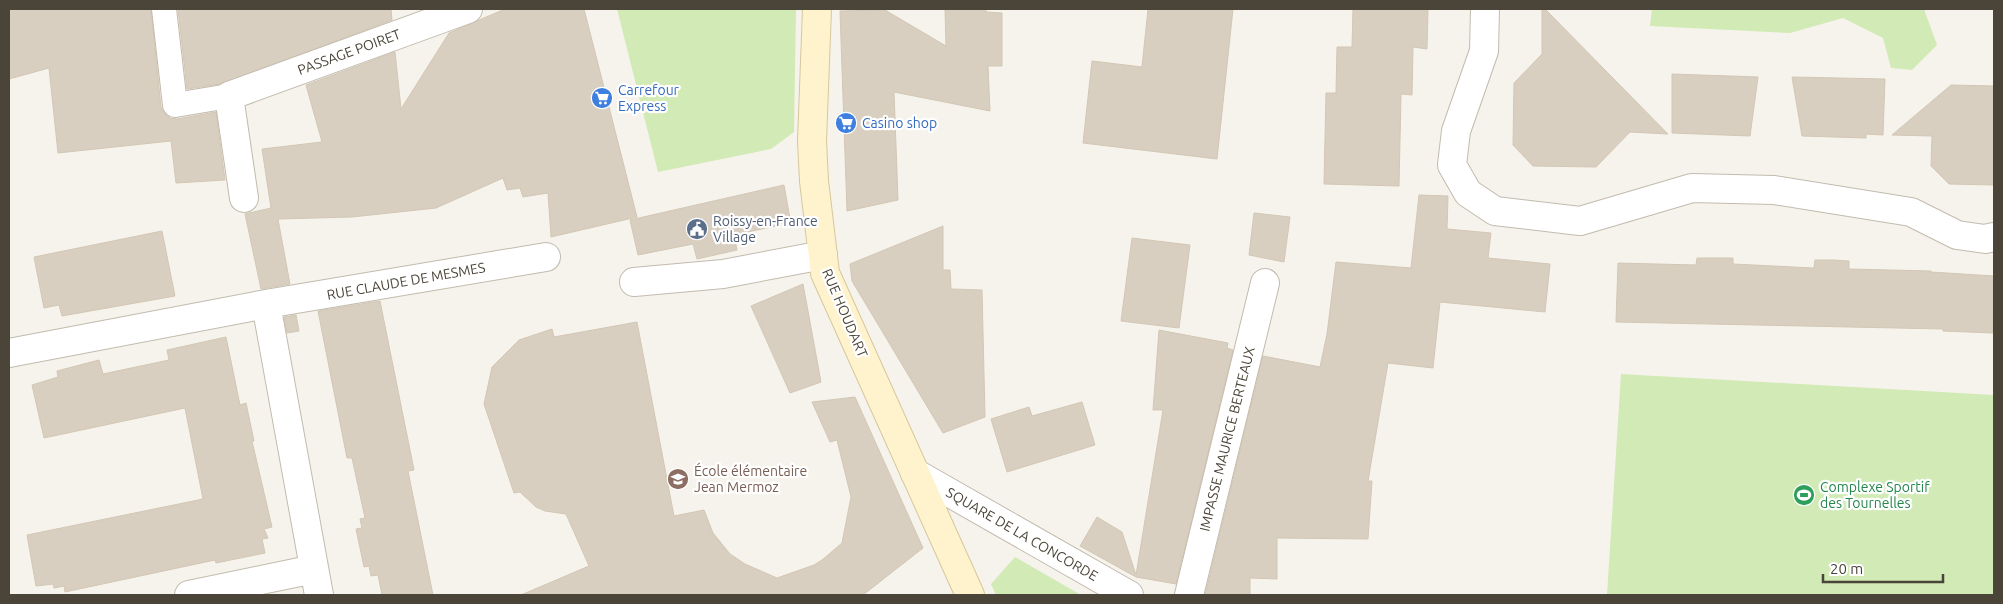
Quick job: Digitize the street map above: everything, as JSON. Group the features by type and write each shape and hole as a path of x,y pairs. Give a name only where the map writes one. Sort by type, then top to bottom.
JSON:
{"street":[{"name":"PASSAGE POIRET","path":"229,96 468,9"},
{"name":"RUE HOUDART","path":"817,9 812,141 825,274 970,595"},
{"path":"1485,9 1484,51 1456,132 1452,165 1468,193 1495,211 1580,221 1692,188 1774,190 1911,212 1957,234 1985,239 1994,237"},
{"path":"229,96 244,198"},
{"path":"634,282 723,274 823,255"},
{"name":"RUE CLAUDE DE MESMES","path":"9,353 266,304 546,257"},
{"name":"IMPASSE MAURICE BERTEAUX","path":"1189,595 1265,284"},
{"path":"266,304 319,595"},
{"name":"SQUARE DE LA CONCORDE","path":"915,473 1129,595"},
{"path":"190,595 314,569"}],"lane":[{"name":"PASSAGE POIRET","path":"164,9 175,105 229,96"}],"green space":[{"path":"617,9 796,9 794,132 771,149 658,172"},
{"path":"1652,9 1924,9 1937,45 1912,70 1891,68 1883,38 1843,18 1790,33 1650,26"},
{"name":"Complexe Sportif des Tournelles","path":"1621,374 1994,395 1994,595 1607,595"},
{"path":"1015,557 1081,595 996,595 991,584"}],"building":[{"path":"9,9 151,9 161,107 170,118 177,119 216,112 225,180 176,183 171,141 58,153 49,68 9,79"},
{"path":"178,9 391,9 392,20 220,84 187,89"},
{"path":"505,9 584,9 637,217 551,237 548,193 523,197 520,188 507,190 503,178 436,208 352,217 278,219 290,284 261,289 245,214 271,208 262,149 322,142 306,85 395,52 401,109 449,33"},
{"path":"945,9 986,9 986,12 1002,13 1002,66 988,66 990,111 894,92 898,200 847,211 840,11 885,10 946,46"},
{"path":"1148,9 1233,9 1217,159 1083,143 1092,61 1142,67"},
{"path":"1353,9 1428,9 1427,49 1413,47 1412,95 1401,94 1399,186 1324,184 1326,93 1336,93 1337,47 1352,47"},
{"path":"1542,9 1545,9 1668,134 1630,132 1596,167 1533,166 1513,145 1514,83 1542,54"},
{"path":"1672,74 1758,77 1750,136 1672,133"},
{"path":"1792,77 1885,79 1883,135 1866,134 1866,138 1802,136"},
{"path":"1951,85 1994,86 1994,185 1949,184 1931,166 1932,136 1892,135"},
{"name":"Roissy-en-France Village","path":"784,185 790,219 776,226 734,235 737,250 697,259 693,244 638,255 630,220"},
{"path":"1419,195 1448,196 1447,229 1491,233 1488,258 1550,264 1545,312 1440,302 1433,368 1388,363 1368,481 1372,481 1368,539 1277,538 1277,579 1250,578 1250,595 1205,595 1263,356 1320,367 1327,334 1336,262 1411,268"},
{"path":"1254,213 1290,217 1284,262 1249,255"},
{"path":"943,226 943,270 950,270 951,289 982,290 985,417 943,433 852,281 850,264"},
{"path":"162,231 175,296 62,316 59,305 44,308 34,257"},
{"path":"1132,238 1190,245 1179,328 1121,321"},
{"path":"1697,258 1733,258 1733,264 1814,268 1815,260 1833,260 1849,261 1849,269 1931,271 1994,276 1993,333 1943,331 1943,329 1616,322 1618,263 1696,265"},
{"path":"803,284 821,382 790,393 751,306"},
{"path":"380,301 414,470 408,471 433,595 382,595 378,575 371,576 369,566 364,567 356,529 362,528 360,519 365,518 352,458 347,458 318,311"},
{"path":"296,315 299,331 287,333 284,317"},
{"path":"637,322 674,516 704,510 713,533 730,554 745,564 777,578 814,565 822,560 842,543 851,497 837,440 830,442 812,402 855,397 923,548 863,595 521,595 589,566 566,514 545,511 536,507 520,492 514,493 484,404 492,367 519,340 552,329 554,337"},
{"path":"1159,330 1228,343 1227,348 1233,350 1176,584 1136,577 1080,546 1097,517 1122,532 1136,575 1163,410 1153,410"},
{"path":"226,337 240,405 246,403 254,441 252,441 272,527 264,529 268,538 262,539 265,553 216,563 215,560 65,592 64,586 54,588 53,584 36,586 27,535 203,499 185,408 44,438 32,385 58,377 57,371 99,360 103,374 169,360 167,350"},
{"path":"1082,402 1095,445 1007,472 991,419 1029,407 1032,416"}],"place":[{"name":"Carrefour Express","path":"602,98"},
{"name":"Casino shop","path":"846,123"},
{"name":"Roissy-en-France Village","path":"697,229"},
{"name":"École élémentaire Jean Mermoz","path":"678,479"},
{"name":"Complexe Sportif des Tournelles","path":"1804,495"}]}
